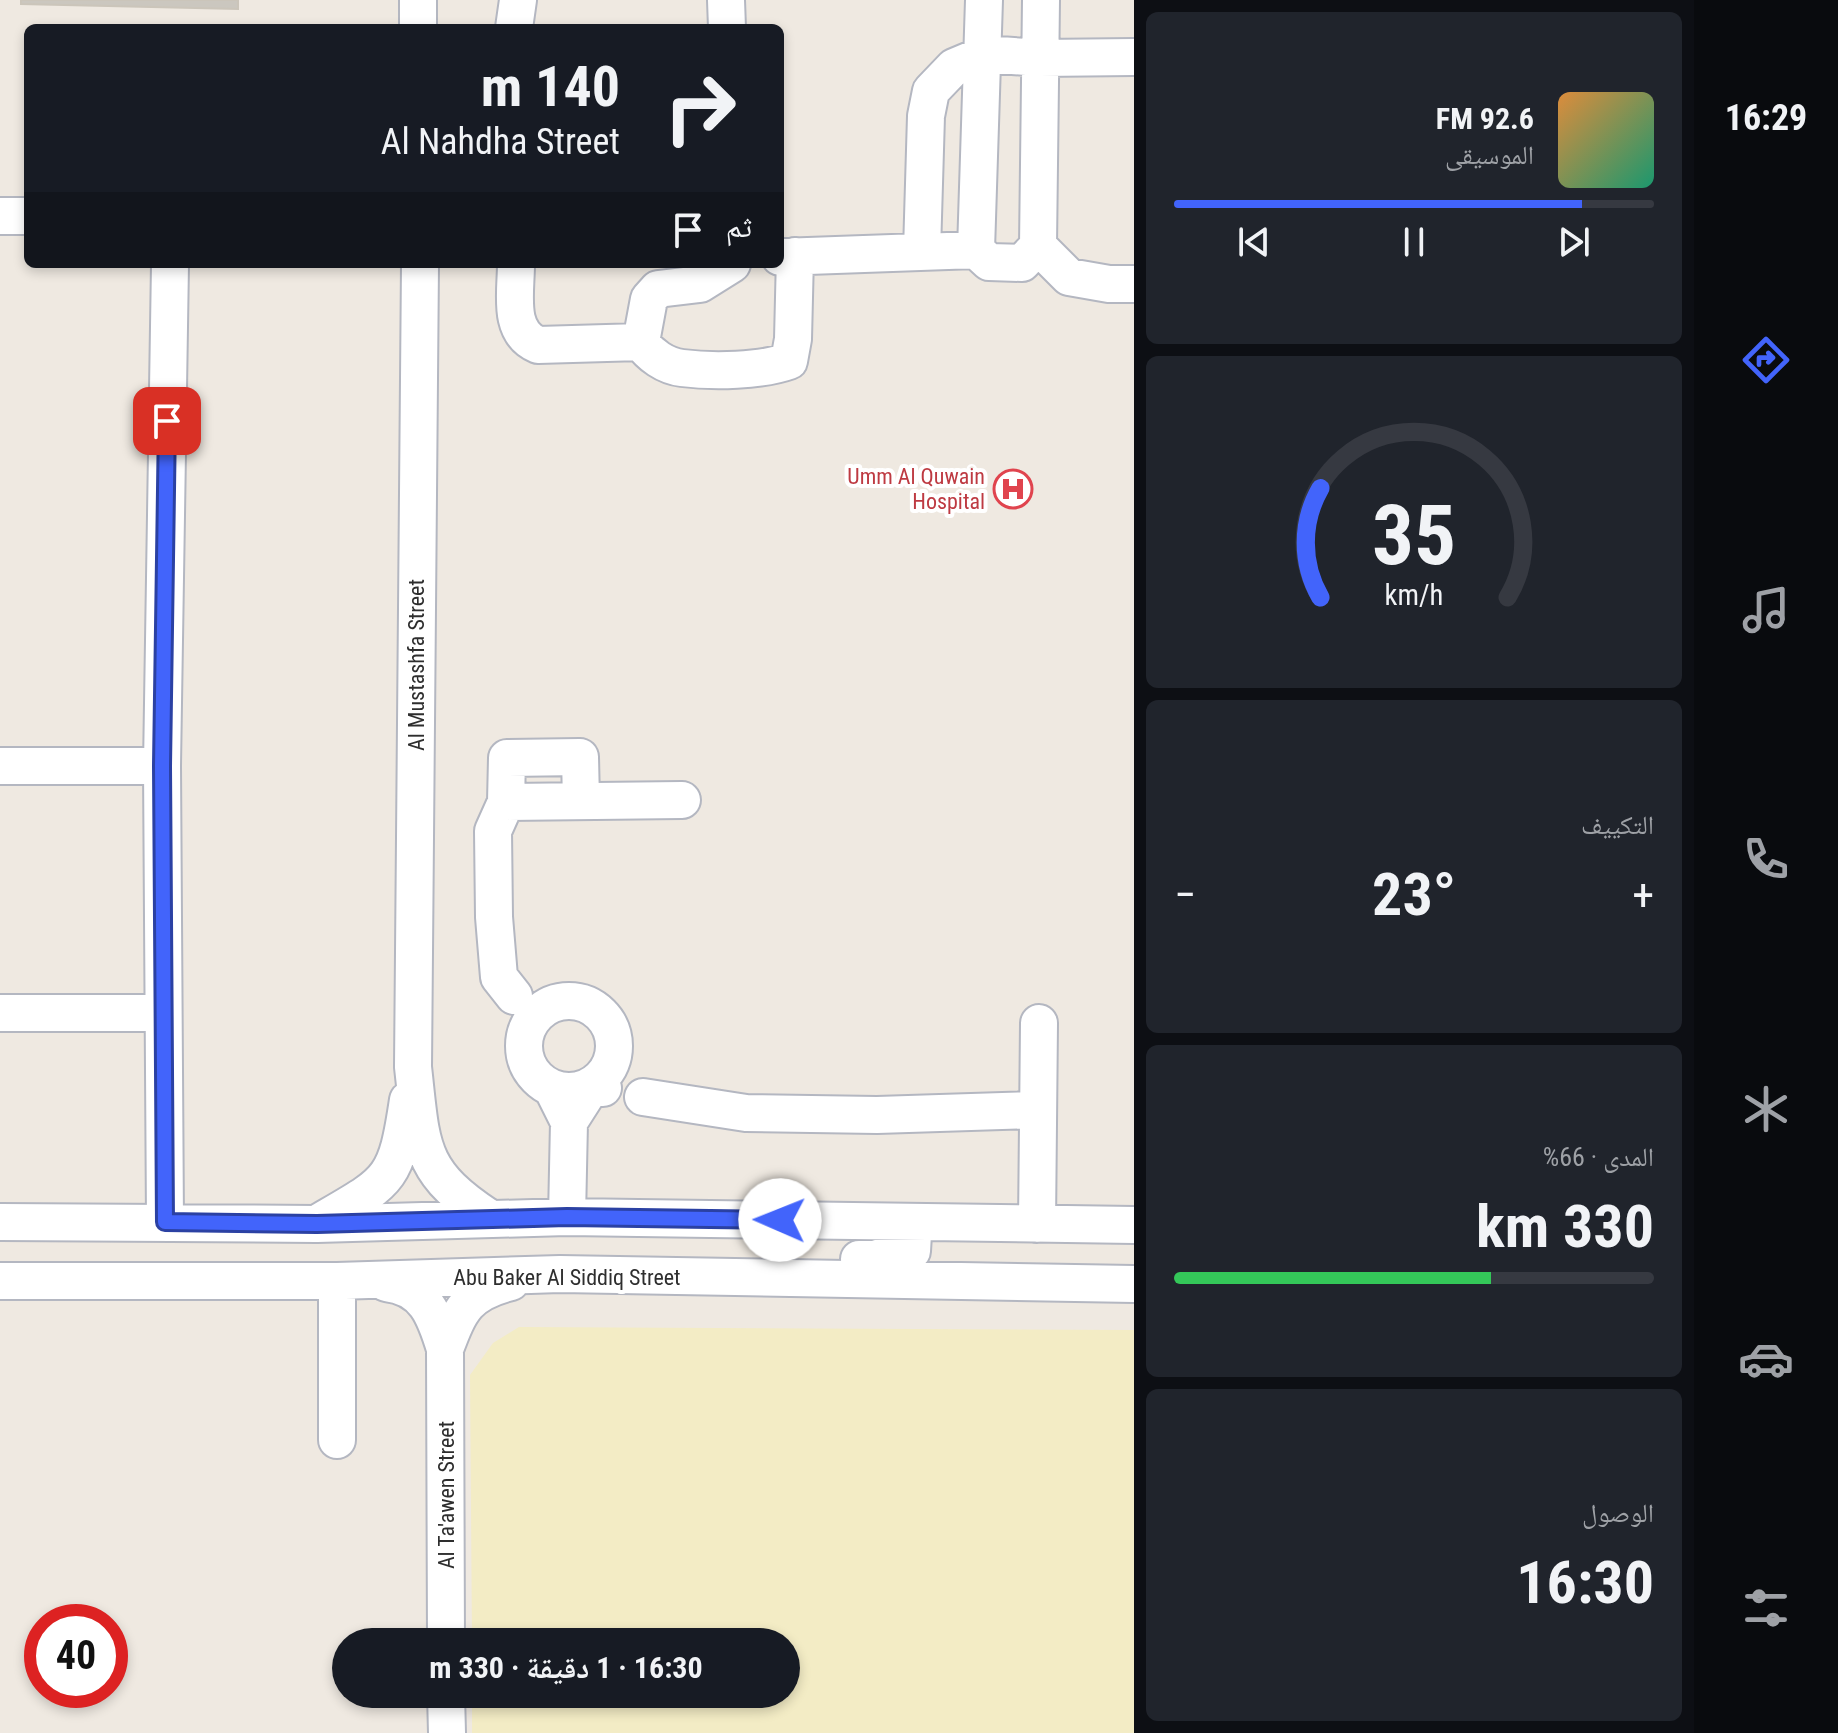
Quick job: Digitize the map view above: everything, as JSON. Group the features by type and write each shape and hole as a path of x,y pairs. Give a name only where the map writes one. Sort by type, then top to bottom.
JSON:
{"street":[{"path":"418,0 418,24"},
{"path":"515,24 518,0"},
{"path":"726,0 727,24"},
{"path":"976,250 985,54 984,0"},
{"path":"726,268 700,284 658,289 649,299 641,342 651,356 680,368 769,368 789,361 788,256 976,250 989,262 1022,263 1038,246 1041,0"},
{"path":"922,251 926,116 931,91 954,67 985,54 1040,58 1134,57"},
{"path":"0,216 24,216"},
{"path":"1038,246 1069,277 1109,284 1134,284"},
{"path":"165,1222 162,766 170,268"},
{"name":"Al Mustashfa Street","path":"420,268 413,1067 420,1127 437,1176 456,1196 488,1217"},
{"path":"516,268 516,325 524,339 538,345 641,342"},
{"path":"0,766 162,766"},
{"path":"682,800 506,802 493,831 494,917 499,977 514,996 530,1070 552,1088 565,1092 592,1086 746,1113 877,1115 1036,1110"},
{"path":"514,996 577,1001 604,1018 612,1032 612,1063 592,1086 569,1122"},
{"path":"524,1042 527,1028 536,1015 547,1006 561,1001"},
{"path":"0,1013 162,1013"},
{"path":"1037,1224 1039,1023"},
{"path":"614,1048 643,1097"},
{"name":"Al Mustashfa Street","path":"317,1224 373,1192 395,1167 413,1067"},
{"path":"552,1088 569,1122 567,1217"},
{"path":"0,1222 317,1224 567,1217 1134,1225"},
{"path":"598,1275 736,1258 897,1259 912,1251 913,1234 872,1221"},
{"name":"Abu Baker Al Siddiq Street","path":"0,1281 349,1281 598,1275 1134,1284"},
{"name":"Al Ta'awen Street","path":"445,1349 459,1311 483,1291 508,1283 598,1275"},
{"path":"337,1440 349,1281"},
{"name":"Al Ta'awen Street","path":"349,1281 397,1284 421,1296 435,1314 445,1349 446,1628"},
{"path":"446,1708 447,1733"}],"sand":[{"path":"519,1327 1134,1330 1134,1733 472,1733 472,1708 800,1708 800,1628 472,1628 470,1375 493,1343"}],"building":[{"path":"21,0 238,0 238,9 21,4"}],"place":[{"name":"Umm Al Quwain Hospital","path":"1013,489"}],"route":[{"path":"167,421 162,766 165,1222 317,1224 488,1217 780,1220"}]}
